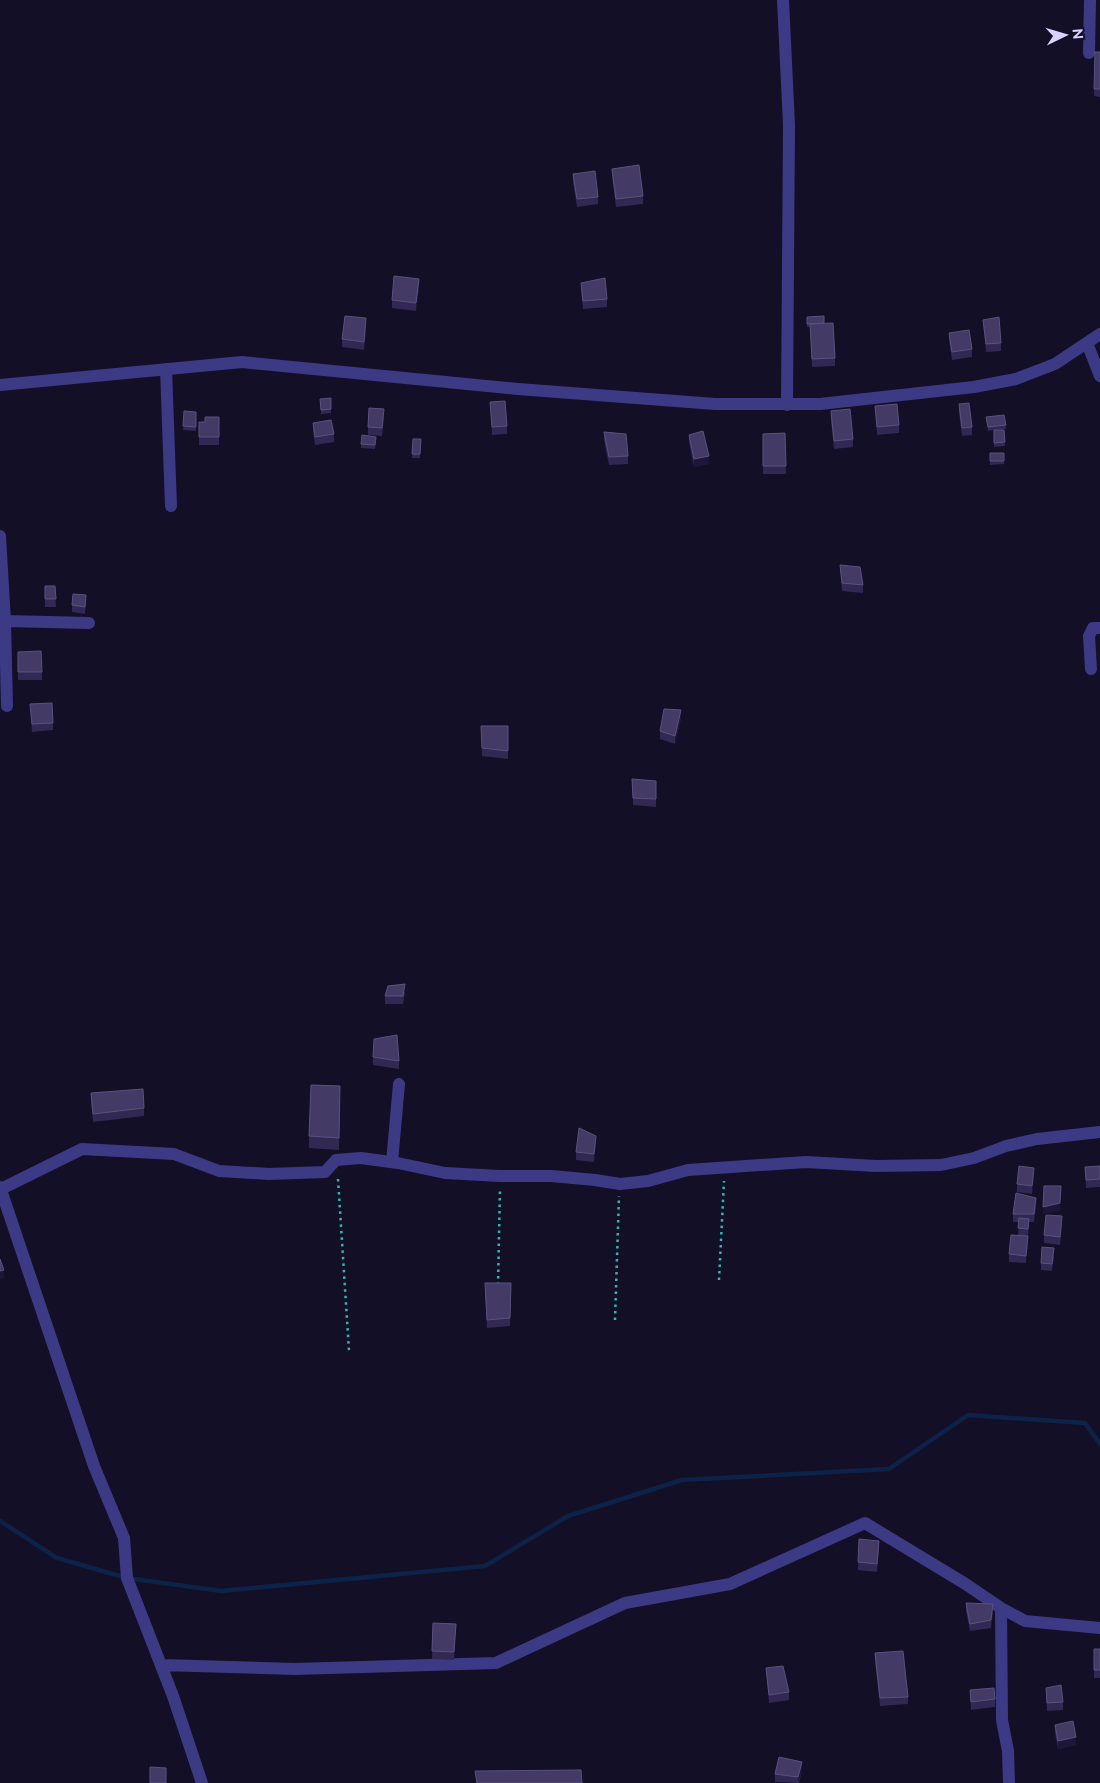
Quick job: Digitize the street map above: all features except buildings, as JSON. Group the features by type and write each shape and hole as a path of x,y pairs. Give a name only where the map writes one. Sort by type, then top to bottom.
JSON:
{"street":[{"path":"783,0 788,126 787,405"},
{"path":"1089,53 1090,0"},
{"path":"0,385 242,362 518,389 715,404 820,404 974,387 1016,379 1055,364 1100,334"},
{"path":"1087,343 1100,376"},
{"path":"166,369 171,506"},
{"path":"0,536 7,706"},
{"path":"5,621 89,623"},
{"path":"1091,669 1089,636 1093,628 1100,628"},
{"path":"392,1162 399,1084"},
{"path":"202,1783 173,1696 127,1578 124,1538 91,1457 0,1188 82,1149 174,1154 218,1171 269,1174 325,1172 336,1160 361,1158 392,1162 445,1173 551,1176 620,1184 648,1181 688,1170 806,1162 876,1166 940,1165 974,1158 1006,1146 1037,1139 1100,1132"},
{"path":"161,1665 295,1669 496,1663 625,1604 730,1584 865,1523 1025,1621 1100,1628"},
{"path":"1001,1608 1002,1720 1008,1751 1009,1783"}],"path":[{"path":"336,1160 350,1351"},
{"path":"719,1280 725,1168"},
{"path":"498,1291 500,1176"},
{"path":"615,1320 620,1184"}],"waterway":[{"path":"0,1521 57,1558 127,1578 221,1591 485,1566 568,1516 682,1480 889,1469 968,1415 1085,1423 1100,1444"}]}
